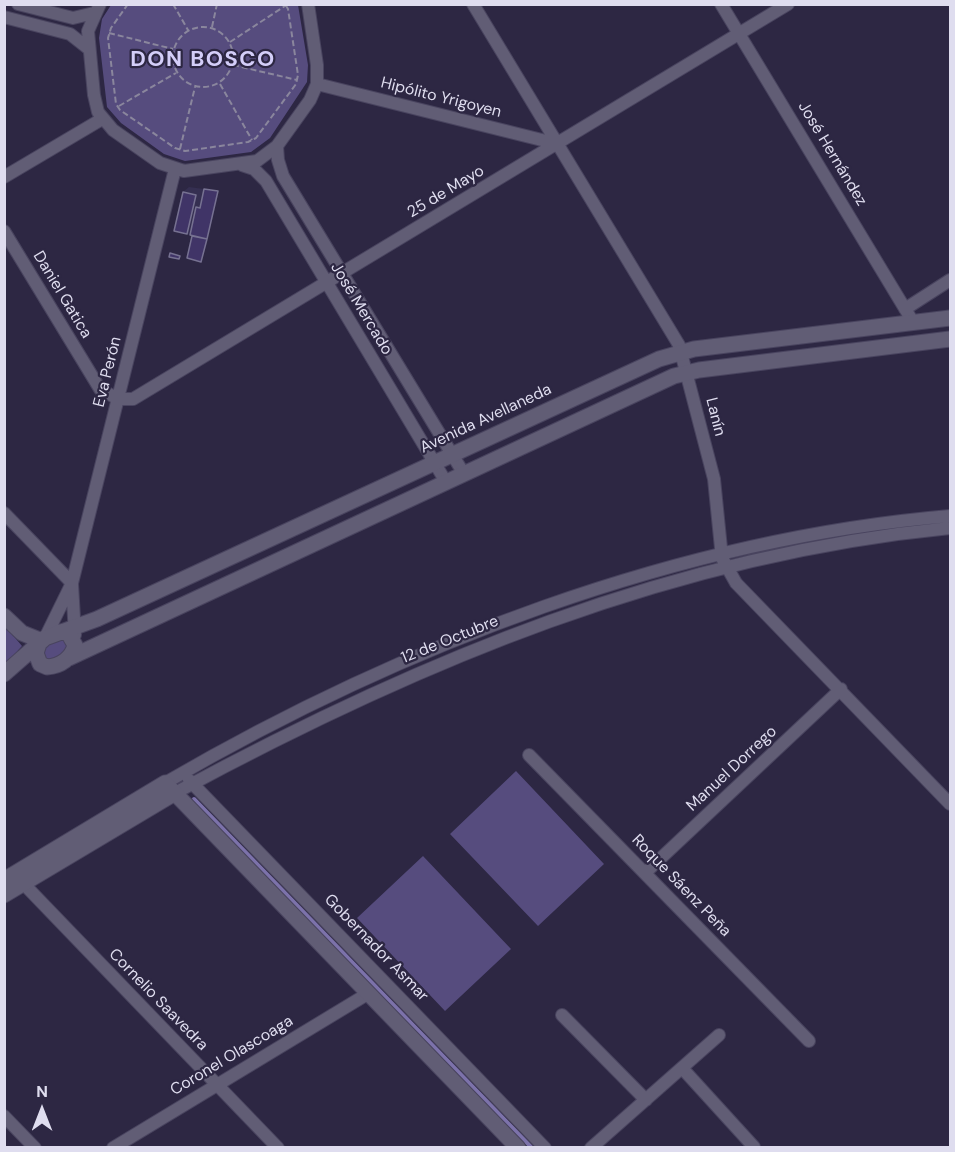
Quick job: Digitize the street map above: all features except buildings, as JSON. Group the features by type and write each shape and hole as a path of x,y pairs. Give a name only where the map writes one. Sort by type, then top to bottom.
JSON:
{"street":[{"path":"18,4 74,18 97,9"},
{"path":"97,9 88,31 94,95 102,119 113,130 160,163 173,163 195,170 258,161 277,146 310,100 317,65 308,4"},
{"name":"Lanín","path":"473,4 682,351 716,486 725,567 736,583 842,689 951,804"},
{"name":"José Hernández","path":"720,4 909,316 922,325 925,331 922,341 916,344"},
{"name":"25 de Mayo","path":"118,399 133,399 144,394 788,4"},
{"path":"4,17 70,34 89,49"},
{"name":"Hipólito Yrigoyen","path":"313,80 558,144"},
{"path":"4,177 102,119"},
{"name":"José Mercado","path":"277,146 283,176 464,474"},
{"name":"Eva Perón","path":"46,639 72,583 173,163"},
{"name":"José Mercado","path":"238,164 254,169 262,176 446,482"},
{"name":"Daniel Gatica","path":"4,231 97,384 105,393 118,399"},
{"path":"909,316 951,280"},
{"name":"Avenida Avellaneda","path":"4,674 46,639 75,628 650,363 682,351 909,316 951,318"},
{"path":"46,639 36,657 43,666 57,666 72,651 687,372 951,339"},
{"path":"4,513 72,583"},
{"name":"12 de Octubre","path":"170,788 182,773 335,694 459,639 536,611 722,554 840,529 951,516"},
{"name":"12 de Octubre","path":"4,895 14,879 170,788 192,783 345,704 462,653 550,620 725,567 815,546 951,528"},
{"name":"Eva Perón","path":"72,583 75,628 72,651"},
{"path":"4,616 22,633 46,639 68,633 72,651"},
{"name":"Manuel Dorrego","path":"645,873 842,689"},
{"name":"Roque Sáenz Peña","path":"529,755 809,1041"},
{"name":"Gobernador Asmar","path":"182,773 544,1148"},
{"path":"170,788 518,1148"},
{"name":"Cornelio Saavedra","path":"14,879 278,1148"},
{"name":"Coronel Olascoaga","path":"113,1148 369,993"},
{"path":"562,1015 645,1100"},
{"path":"594,1147 719,1035"},
{"path":"682,1068 754,1147"},
{"path":"4,1116 35,1148"}],"path":[{"path":"115,118 118,107 108,38 128,4"},
{"path":"173,4 188,30"},
{"path":"212,27 217,4"},
{"path":"106,105 118,107 175,148 185,150 248,142 254,139 297,80 285,5 230,42"},
{"path":"212,27 230,42 233,65 220,84 195,87 176,73 172,49 188,30 212,27"},
{"path":"110,33 172,49"},
{"path":"99,38 108,38"},
{"path":"233,65 297,80"},
{"path":"118,107 176,73"},
{"path":"298,75 313,80"},
{"path":"220,84 254,139 264,144"},
{"path":"296,84 304,89"},
{"path":"180,149 195,87"},
{"path":"248,142 251,152"},
{"path":"173,163 175,148"},
{"path":"185,150 185,161"}],"shaded area":[{"path":"111,5 298,5 308,65 307,82 270,138 251,152 185,161 164,154 121,123 107,107 99,38 102,19"},
{"path":"189,187 218,191 207,239 174,231 183,192"},
{"path":"4,627 22,646 5,665"},
{"path":"52,638 68,640 68,651 50,663 39,652"},
{"path":"516,771 604,864 538,926 450,834"},
{"path":"423,856 511,949 445,1011 357,918"}],"waterway":[{"path":"194,799 532,1148"}],"district":[{"name":"DON BOSCO","path":"203,60"}]}
